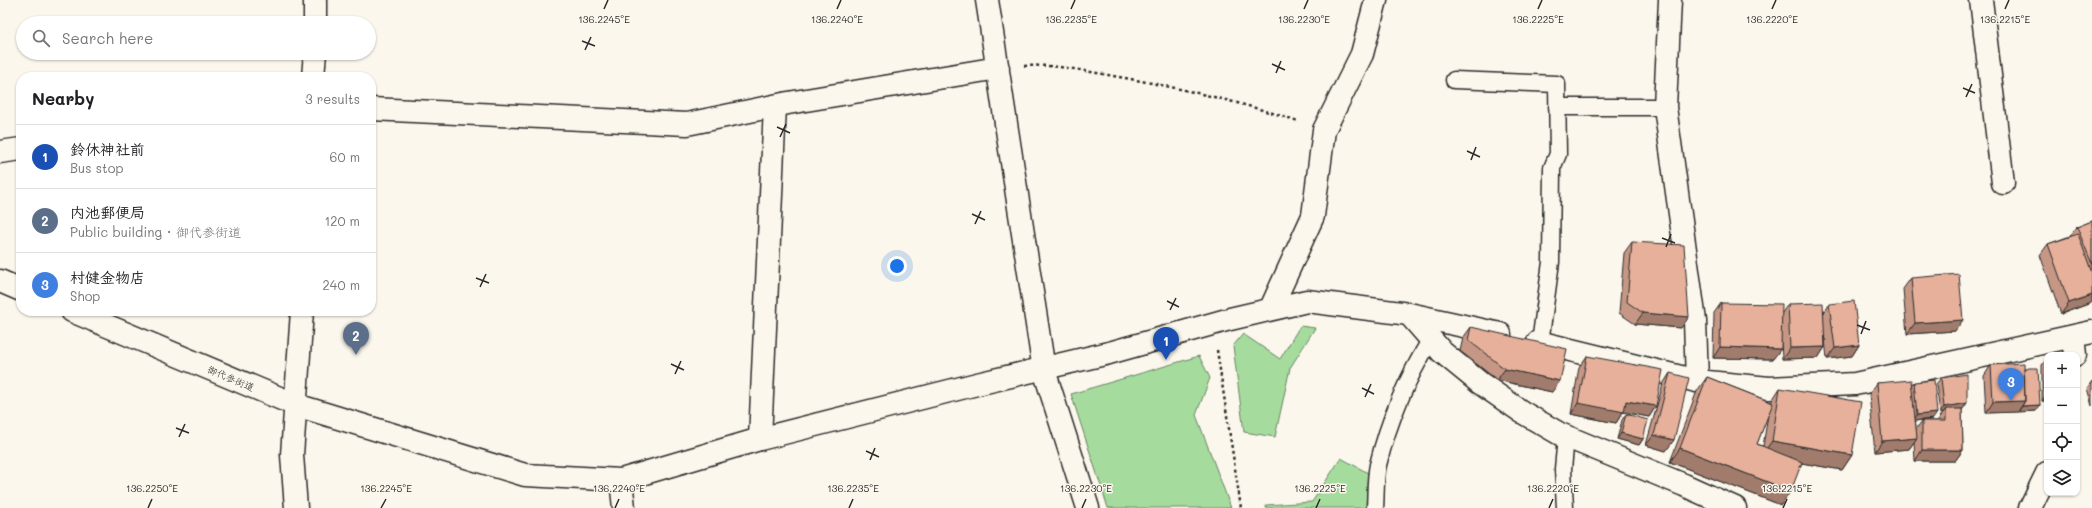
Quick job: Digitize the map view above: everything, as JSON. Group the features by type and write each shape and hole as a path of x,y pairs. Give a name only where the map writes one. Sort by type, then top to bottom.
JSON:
{"street":[{"path":"315,0 315,16"},
{"path":"987,0 1044,370 1088,508"},
{"path":"1271,308 1313,216 1324,130 1362,54 1376,0"},
{"path":"1670,0 1665,106 1695,321 1697,381"},
{"path":"1981,0 2003,183"},
{"path":"314,72 315,60"},
{"path":"376,109 687,124 775,106 998,68"},
{"path":"760,438 775,106"},
{"path":"0,152 16,150"},
{"path":"0,281 16,288"},
{"name":"御代参街道","path":"84,316 296,405 525,476 621,480 760,438 977,384 1044,370 1271,308 1307,301 1409,314 1540,343 1697,381 1769,388 1855,384 2080,341"},
{"path":"1409,314 1442,352 1480,383 1522,412 1566,437 1684,485 1735,508"},
{"path":"296,508 292,455 302,316"},
{"path":"2030,508 2044,479"},
{"path":"621,480 624,508"}],"lane":[{"path":"1454,80 1557,84 1558,154 1552,168 1551,262 1540,343"},
{"path":"1557,107 1665,106"},
{"path":"1375,508 1378,467 1394,410 1415,365 1431,339"},
{"path":"1565,508 1563,468 1566,437"}],"path":[{"path":"998,68 1047,64 1136,80 1262,110 1324,130"},
{"path":"1213,324 1241,508"}],"green space":[{"path":"1300,326 1315,328 1290,368 1275,437 1244,432 1233,346 1243,334 1280,359"},
{"path":"1199,356 1210,378 1196,415 1231,508 1108,508 1071,394"},
{"path":"1341,458 1368,473 1366,508 1266,508 1266,505 1312,502"}],"building":[{"path":"2092,221 2092,264 2077,227"},
{"path":"2078,234 2092,273 2092,295 2069,303 2048,244"},
{"path":"1632,242 1684,245 1689,317 1643,313 1627,302"},
{"path":"1959,274 1963,320 1915,323 1911,278"},
{"path":"1854,301 1859,345 1835,348 1829,304"},
{"path":"1721,303 1782,304 1781,349 1720,347"},
{"path":"1823,303 1825,347 1790,348 1788,304"},
{"path":"1471,327 1567,349 1560,381 1505,369 1468,340"},
{"path":"1587,356 1663,370 1656,406 1626,401 1624,412 1578,403"},
{"path":"2024,363 2025,401 1993,402 1991,365"},
{"path":"2024,368 2038,368 2040,405 2022,406 2025,401"},
{"path":"1670,373 1689,378 1674,440 1654,435"},
{"path":"1967,374 1967,403 1944,407 1941,378"},
{"path":"1707,377 1773,403 1757,444 1802,462 1791,491 1680,448"},
{"path":"1911,380 1917,438 1882,441 1877,383"},
{"path":"1934,380 1937,413 1917,415 1914,382"},
{"path":"1780,388 1861,402 1852,455 1772,441"},
{"path":"1946,409 1962,409 1963,450 1922,450 1922,421 1946,421"},
{"path":"1626,414 1648,420 1643,439 1621,433"}],"place":[{"name":"内池郵便局","path":"356,355"},
{"name":"鈴休神社前","path":"1166,360"},
{"name":"村健金物店","path":"2011,401"}]}
